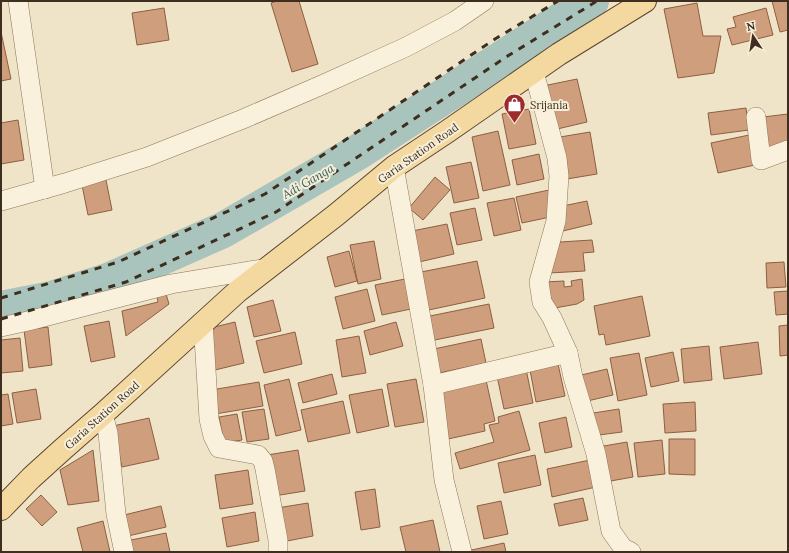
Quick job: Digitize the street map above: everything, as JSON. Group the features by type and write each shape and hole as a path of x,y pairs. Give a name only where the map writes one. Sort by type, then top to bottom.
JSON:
{"main road":[{"name":"Garia Station Road","path":"1,509 31,478 238,291 336,215 394,167 559,54 645,1"}],"street":[{"path":"18,1 45,189"},
{"path":"1,201 66,183 147,157 243,119 406,47 455,21 484,1"},
{"path":"534,72 557,158 559,176 556,221 539,282 542,302 552,318 568,353 573,377 596,454 611,531 623,548 631,552"},
{"path":"756,117 760,160 788,150"},
{"path":"394,167 433,385 444,480 462,552"},
{"path":"1,327 171,284 268,268"},
{"path":"204,321 209,419 213,436 219,448 258,455 263,461 278,540 278,552"},
{"path":"433,385 568,353"},
{"path":"103,414 108,433 116,514 124,552"}],"building":[{"path":"277,1 299,1 318,64 292,72 271,3"},
{"path":"772,1 788,1 788,30 780,32"},
{"path":"697,3 703,36 721,36 714,73 678,78 664,9"},
{"path":"164,8 169,40 137,45 132,13"},
{"path":"766,8 773,35 732,45 727,29 736,27 733,17"},
{"path":"1,32 11,79 1,81"},
{"path":"577,79 587,122 553,130 543,86"},
{"path":"746,108 749,130 711,135 708,113"},
{"path":"529,109 536,144 509,149 502,114"},
{"path":"788,114 788,145 766,147 763,117"},
{"path":"18,120 24,160 1,164 1,123"},
{"path":"498,131 510,185 483,191 472,137"},
{"path":"590,132 597,174 567,179 560,137"},
{"path":"749,135 755,165 718,173 711,143"},
{"path":"539,154 544,179 517,185 512,160"},
{"path":"471,162 479,198 454,203 446,167"},
{"path":"435,177 450,190 423,220 409,208"},
{"path":"106,180 112,210 88,215 82,185"},
{"path":"549,190 555,216 522,223 516,197"},
{"path":"514,198 521,230 494,236 487,203"},
{"path":"587,201 592,224 563,231 558,207"},
{"path":"475,208 482,240 457,245 450,213"},
{"path":"447,224 454,254 419,262 412,231"},
{"path":"592,240 594,252 583,253 585,271 549,273 560,242"},
{"path":"374,241 381,279 358,284 350,245"},
{"path":"349,251 357,281 335,287 327,257"},
{"path":"477,261 485,298 424,311 416,273"},
{"path":"784,262 786,287 767,288 766,263"},
{"path":"405,279 411,309 382,315 375,285"},
{"path":"582,279 584,300 577,304 555,308 544,282 564,281 564,287 572,286 571,281"},
{"path":"367,289 375,321 343,329 335,297"},
{"path":"788,291 788,314 776,315 774,292"},
{"path":"166,294 169,304 126,336 122,311 158,302 157,297"},
{"path":"642,296 650,336 606,345 604,334 599,335 594,306"},
{"path":"273,300 281,331 254,337 247,307"},
{"path":"489,304 494,328 430,341 425,317"},
{"path":"109,321 115,357 91,362 84,326"},
{"path":"235,322 244,363 215,370 206,329"},
{"path":"396,322 403,346 370,355 364,331"},
{"path":"788,325 788,355 780,356 779,326"},
{"path":"48,327 52,365 29,368 24,330"},
{"path":"295,332 302,364 264,373 256,341"},
{"path":"359,336 366,373 342,377 336,340"},
{"path":"20,338 23,371 1,373 1,340"},
{"path":"481,339 486,363 439,373 434,349"},
{"path":"758,342 762,374 724,379 720,347"},
{"path":"709,346 712,380 684,383 681,349"},
{"path":"673,352 679,381 651,387 645,358"},
{"path":"639,353 647,395 618,401 610,358"},
{"path":"558,364 565,396 536,402 530,370"},
{"path":"526,369 533,403 504,409 497,376"},
{"path":"607,369 613,395 583,402 577,376"},
{"path":"332,374 337,394 303,403 298,383"},
{"path":"289,379 301,430 276,436 264,385"},
{"path":"416,379 424,422 395,427 387,384"},
{"path":"486,380 495,421 484,424 485,431 448,439 438,390"},
{"path":"259,382 263,406 215,414 211,390"},
{"path":"36,389 41,419 17,423 12,393"},
{"path":"382,389 389,426 357,433 349,395"},
{"path":"8,394 13,424 1,426 1,395"},
{"path":"343,401 350,433 308,442 301,410"},
{"path":"695,402 696,431 665,433 663,404"},
{"path":"264,409 269,439 247,442 242,412"},
{"path":"619,409 622,432 591,436 587,414"},
{"path":"519,411 530,450 460,469 455,453 494,442 489,425 499,423 498,417"},
{"path":"237,414 242,440 224,443 219,417"},
{"path":"566,417 572,447 545,453 539,423"},
{"path":"149,418 159,459 122,467 113,426"},
{"path":"669,439 695,439 695,475 669,474"},
{"path":"662,440 665,474 638,477 634,443"},
{"path":"627,442 633,477 605,482 598,447"},
{"path":"93,450 99,501 68,505 60,470"},
{"path":"298,450 305,491 274,496 267,455"},
{"path":"535,455 541,485 504,493 498,463"},
{"path":"590,460 596,487 552,497 547,469"},
{"path":"248,470 253,504 220,509 215,475"},
{"path":"375,489 380,527 361,530 355,492"},
{"path":"41,495 57,512 42,526 26,509"},
{"path":"583,498 588,520 559,526 554,504"},
{"path":"501,501 508,534 484,539 477,506"},
{"path":"308,503 313,536 282,542 277,508"},
{"path":"161,506 166,527 124,537 120,516"},
{"path":"255,512 259,541 227,547 222,518"},
{"path":"433,520 440,552 406,552 400,527"},
{"path":"103,521 110,552 83,552 77,528"},
{"path":"166,533 170,552 128,552 126,541"},
{"path":"504,543 506,552 467,552 467,551"}],"waterway":[{"name":"Adi Ganga","path":"1,309 52,299 108,281 223,230 358,152 591,1"}],"railway":[{"path":"1,298 118,262 265,194 495,39 558,1"},
{"path":"1,319 126,282 276,212 506,57 597,1"}],"place":[{"name":"Srijania","path":"514,124"}]}
